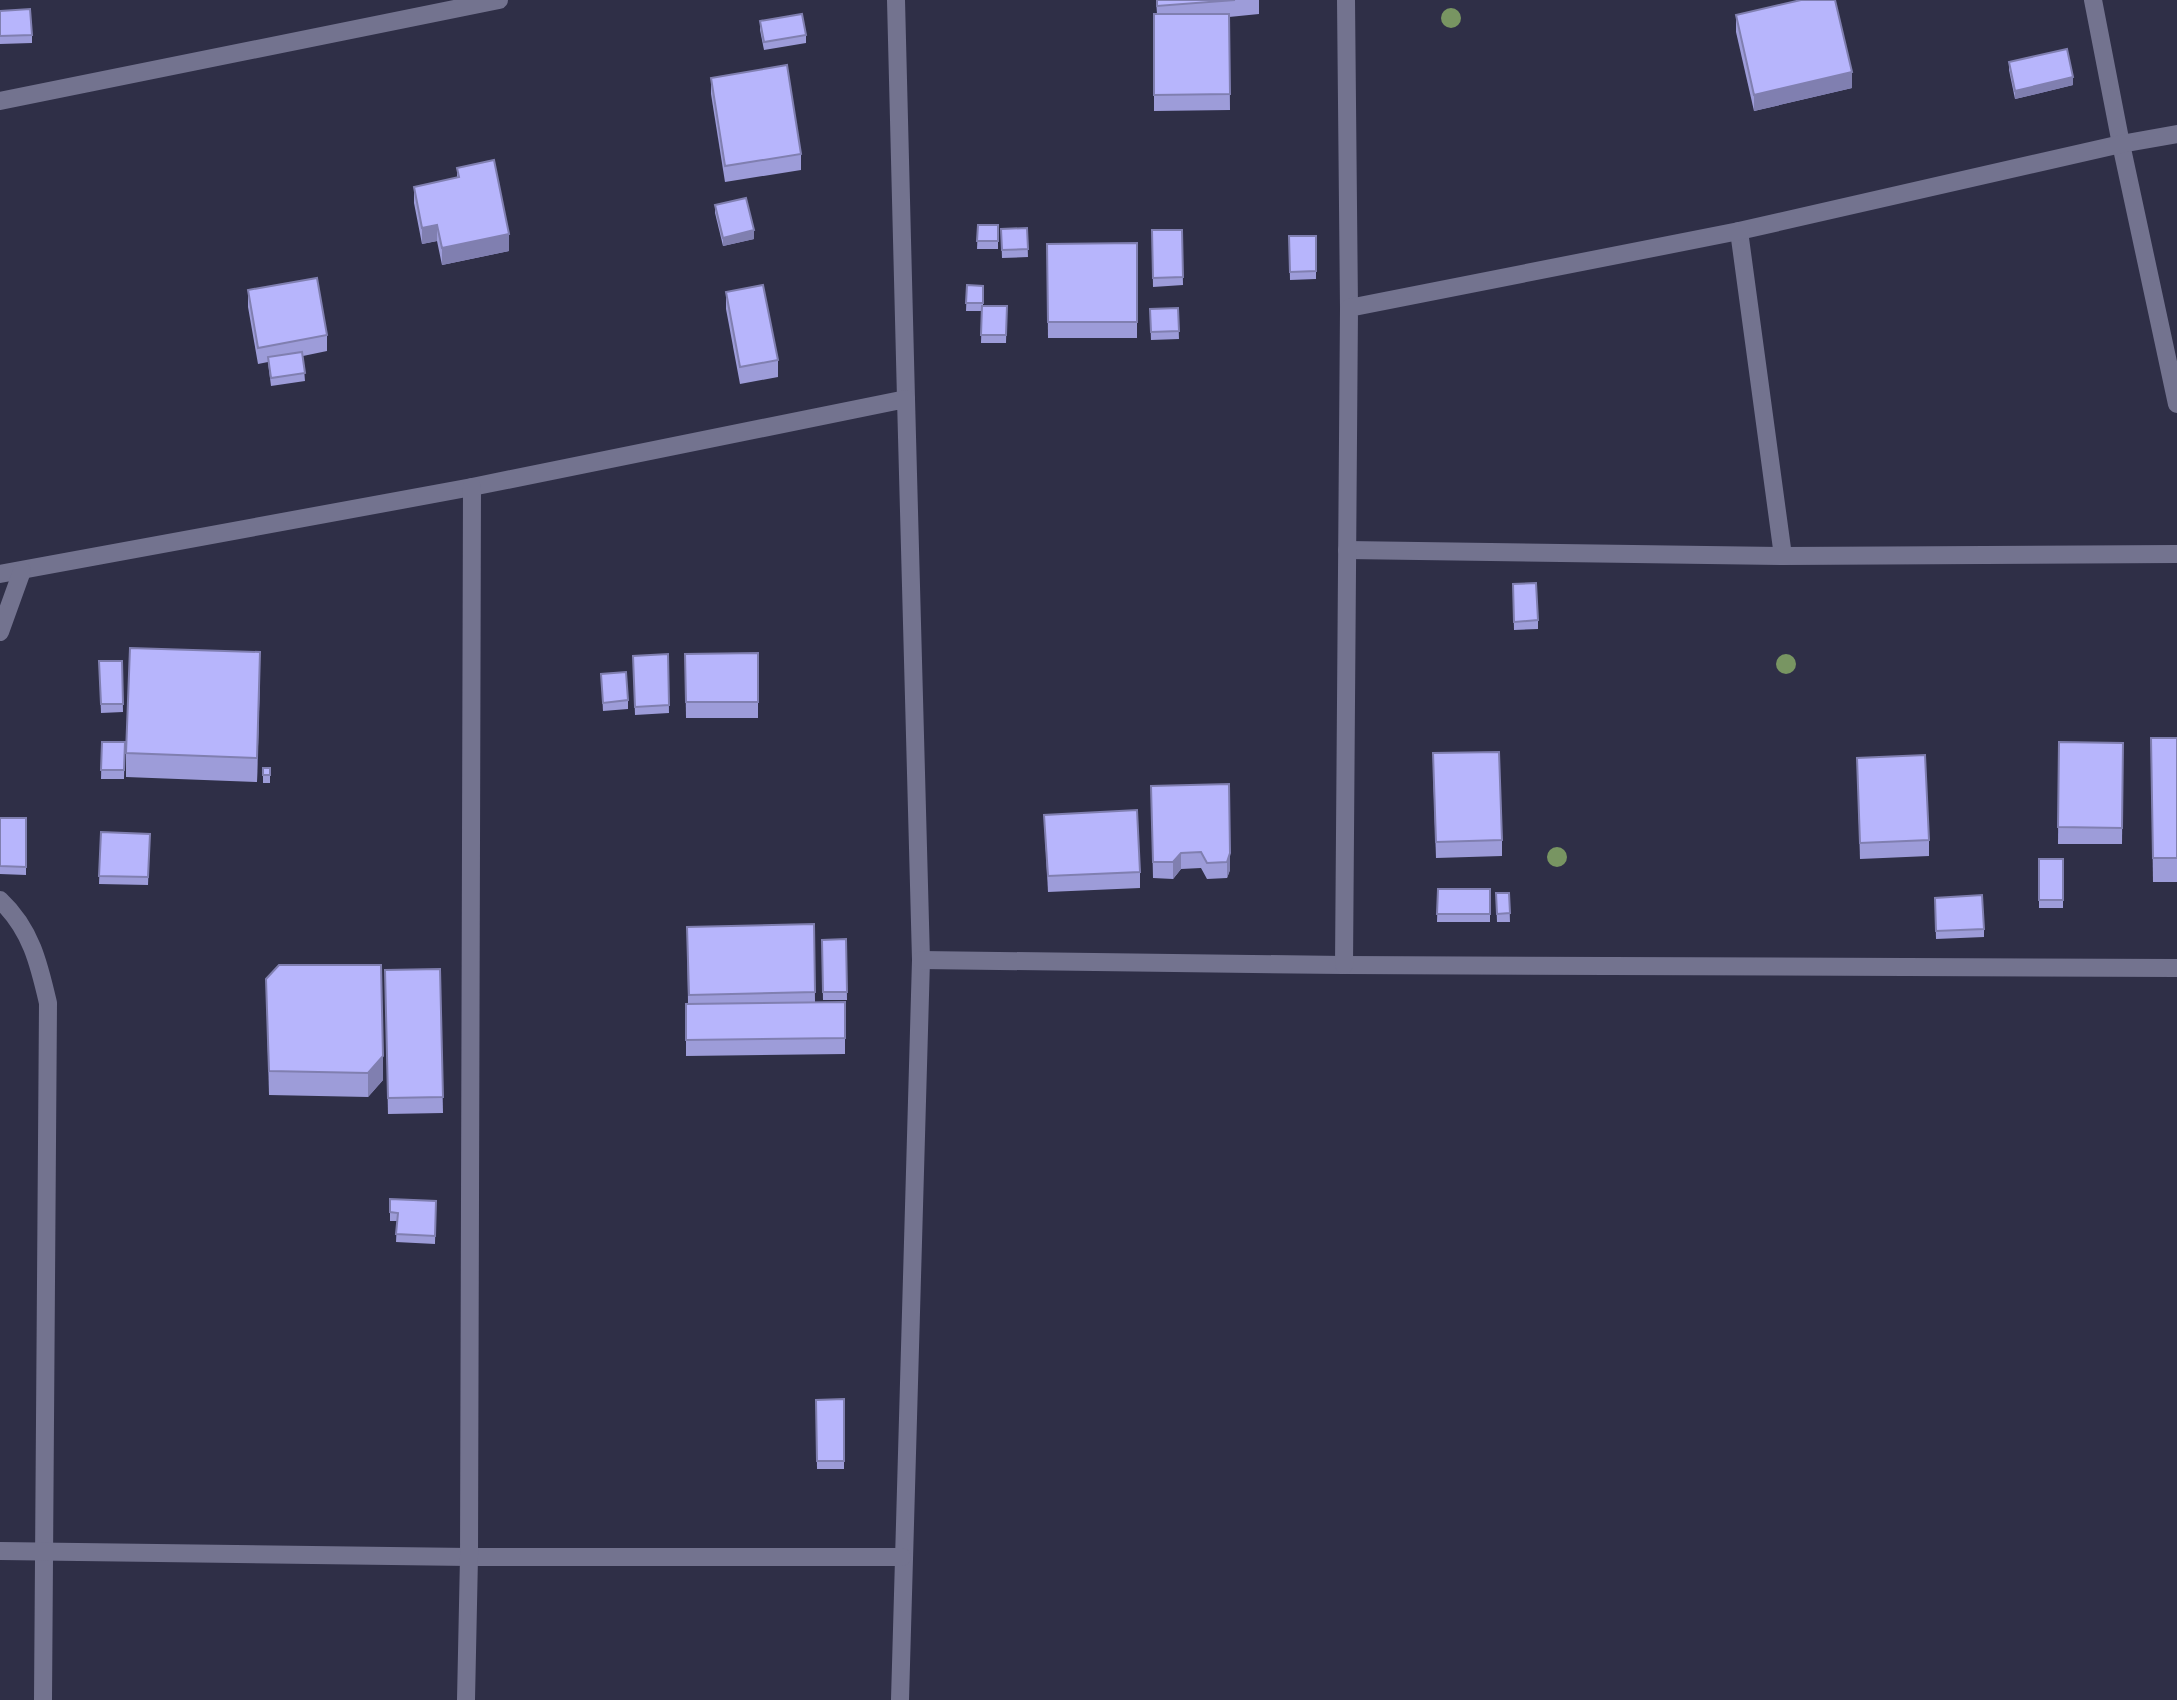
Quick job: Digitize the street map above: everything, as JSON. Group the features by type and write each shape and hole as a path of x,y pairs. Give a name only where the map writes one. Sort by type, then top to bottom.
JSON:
{"street":[{"path":"0,101 440,6 499,0"},
{"path":"896,0 921,960 900,1700"},
{"path":"1344,965 1349,309 1346,0"},
{"path":"2093,0 2177,404"},
{"path":"1349,309 1739,231 2121,144 2177,134"},
{"path":"1739,231 1783,556"},
{"path":"0,574 472,487 906,399"},
{"path":"466,1700 469,1557 472,487"},
{"path":"1347,550 1783,556 2177,554"},
{"path":"0,632 22,571"},
{"path":"0,900 12,911 37,954 48,1003 43,1700"},
{"path":"921,960 1344,965 2177,968"},
{"path":"0,1551 469,1557 902,1557"}],"building":[{"path":"1157,0 1235,0 1157,6"},
{"path":"1801,0 1835,0 1852,72 1754,95 1736,15"},
{"path":"30,9 32,35 0,36 0,11"},
{"path":"802,14 806,35 764,42 760,21"},
{"path":"1154,14 1229,14 1230,94 1154,95"},
{"path":"2067,49 2073,77 2015,91 2009,62"},
{"path":"787,65 801,154 725,166 711,78"},
{"path":"494,160 509,234 442,248 437,225 422,228 414,187 459,177 457,168"},
{"path":"746,198 754,230 723,238 715,205"},
{"path":"978,225 998,225 998,241 977,241"},
{"path":"1027,228 1028,249 1002,250 1001,229"},
{"path":"1152,230 1182,230 1183,277 1153,278"},
{"path":"1289,236 1316,236 1316,271 1290,272"},
{"path":"1137,243 1137,322 1048,322 1047,244"},
{"path":"317,278 327,335 258,348 248,290"},
{"path":"763,285 778,360 740,367 726,292"},
{"path":"967,285 983,286 983,303 966,303"},
{"path":"982,306 1007,306 1006,335 981,335"},
{"path":"1178,308 1179,331 1151,332 1150,309"},
{"path":"302,352 305,373 271,378 268,357"},
{"path":"1536,583 1538,620 1514,622 1513,584"},
{"path":"130,648 260,652 257,758 126,753"},
{"path":"758,653 758,702 686,702 685,654"},
{"path":"668,654 669,705 635,707 633,656"},
{"path":"99,661 122,661 123,704 101,704"},
{"path":"626,672 628,700 603,703 601,674"},
{"path":"2151,738 2177,738 2177,858 2153,858"},
{"path":"102,742 125,742 124,770 101,770"},
{"path":"2059,742 2123,743 2122,828 2058,827"},
{"path":"1499,752 1502,840 1436,842 1433,753"},
{"path":"1925,755 1929,840 1860,843 1857,758"},
{"path":"263,768 270,768 270,775 263,775"},
{"path":"1229,784 1230,853 1227,862 1207,863 1201,852 1181,853 1173,862 1153,862 1151,786"},
{"path":"1137,810 1140,872 1048,876 1044,815"},
{"path":"0,818 26,818 26,867 0,866"},
{"path":"101,832 150,834 148,877 99,876"},
{"path":"2039,859 2063,859 2063,900 2039,900"},
{"path":"1438,889 1490,889 1490,914 1437,914"},
{"path":"1496,893 1509,893 1510,913 1497,914"},
{"path":"1982,895 1984,929 1936,931 1935,898"},
{"path":"814,924 815,992 689,995 687,927"},
{"path":"846,939 847,992 823,992 822,940"},
{"path":"279,965 381,965 383,1056 368,1073 269,1071 266,979"},
{"path":"440,969 443,1097 388,1098 385,970"},
{"path":"845,1002 845,1038 686,1040 686,1004"},
{"path":"390,1199 436,1201 435,1236 396,1234 398,1213 390,1212"},
{"path":"844,1399 844,1461 817,1461 816,1400"}]}
